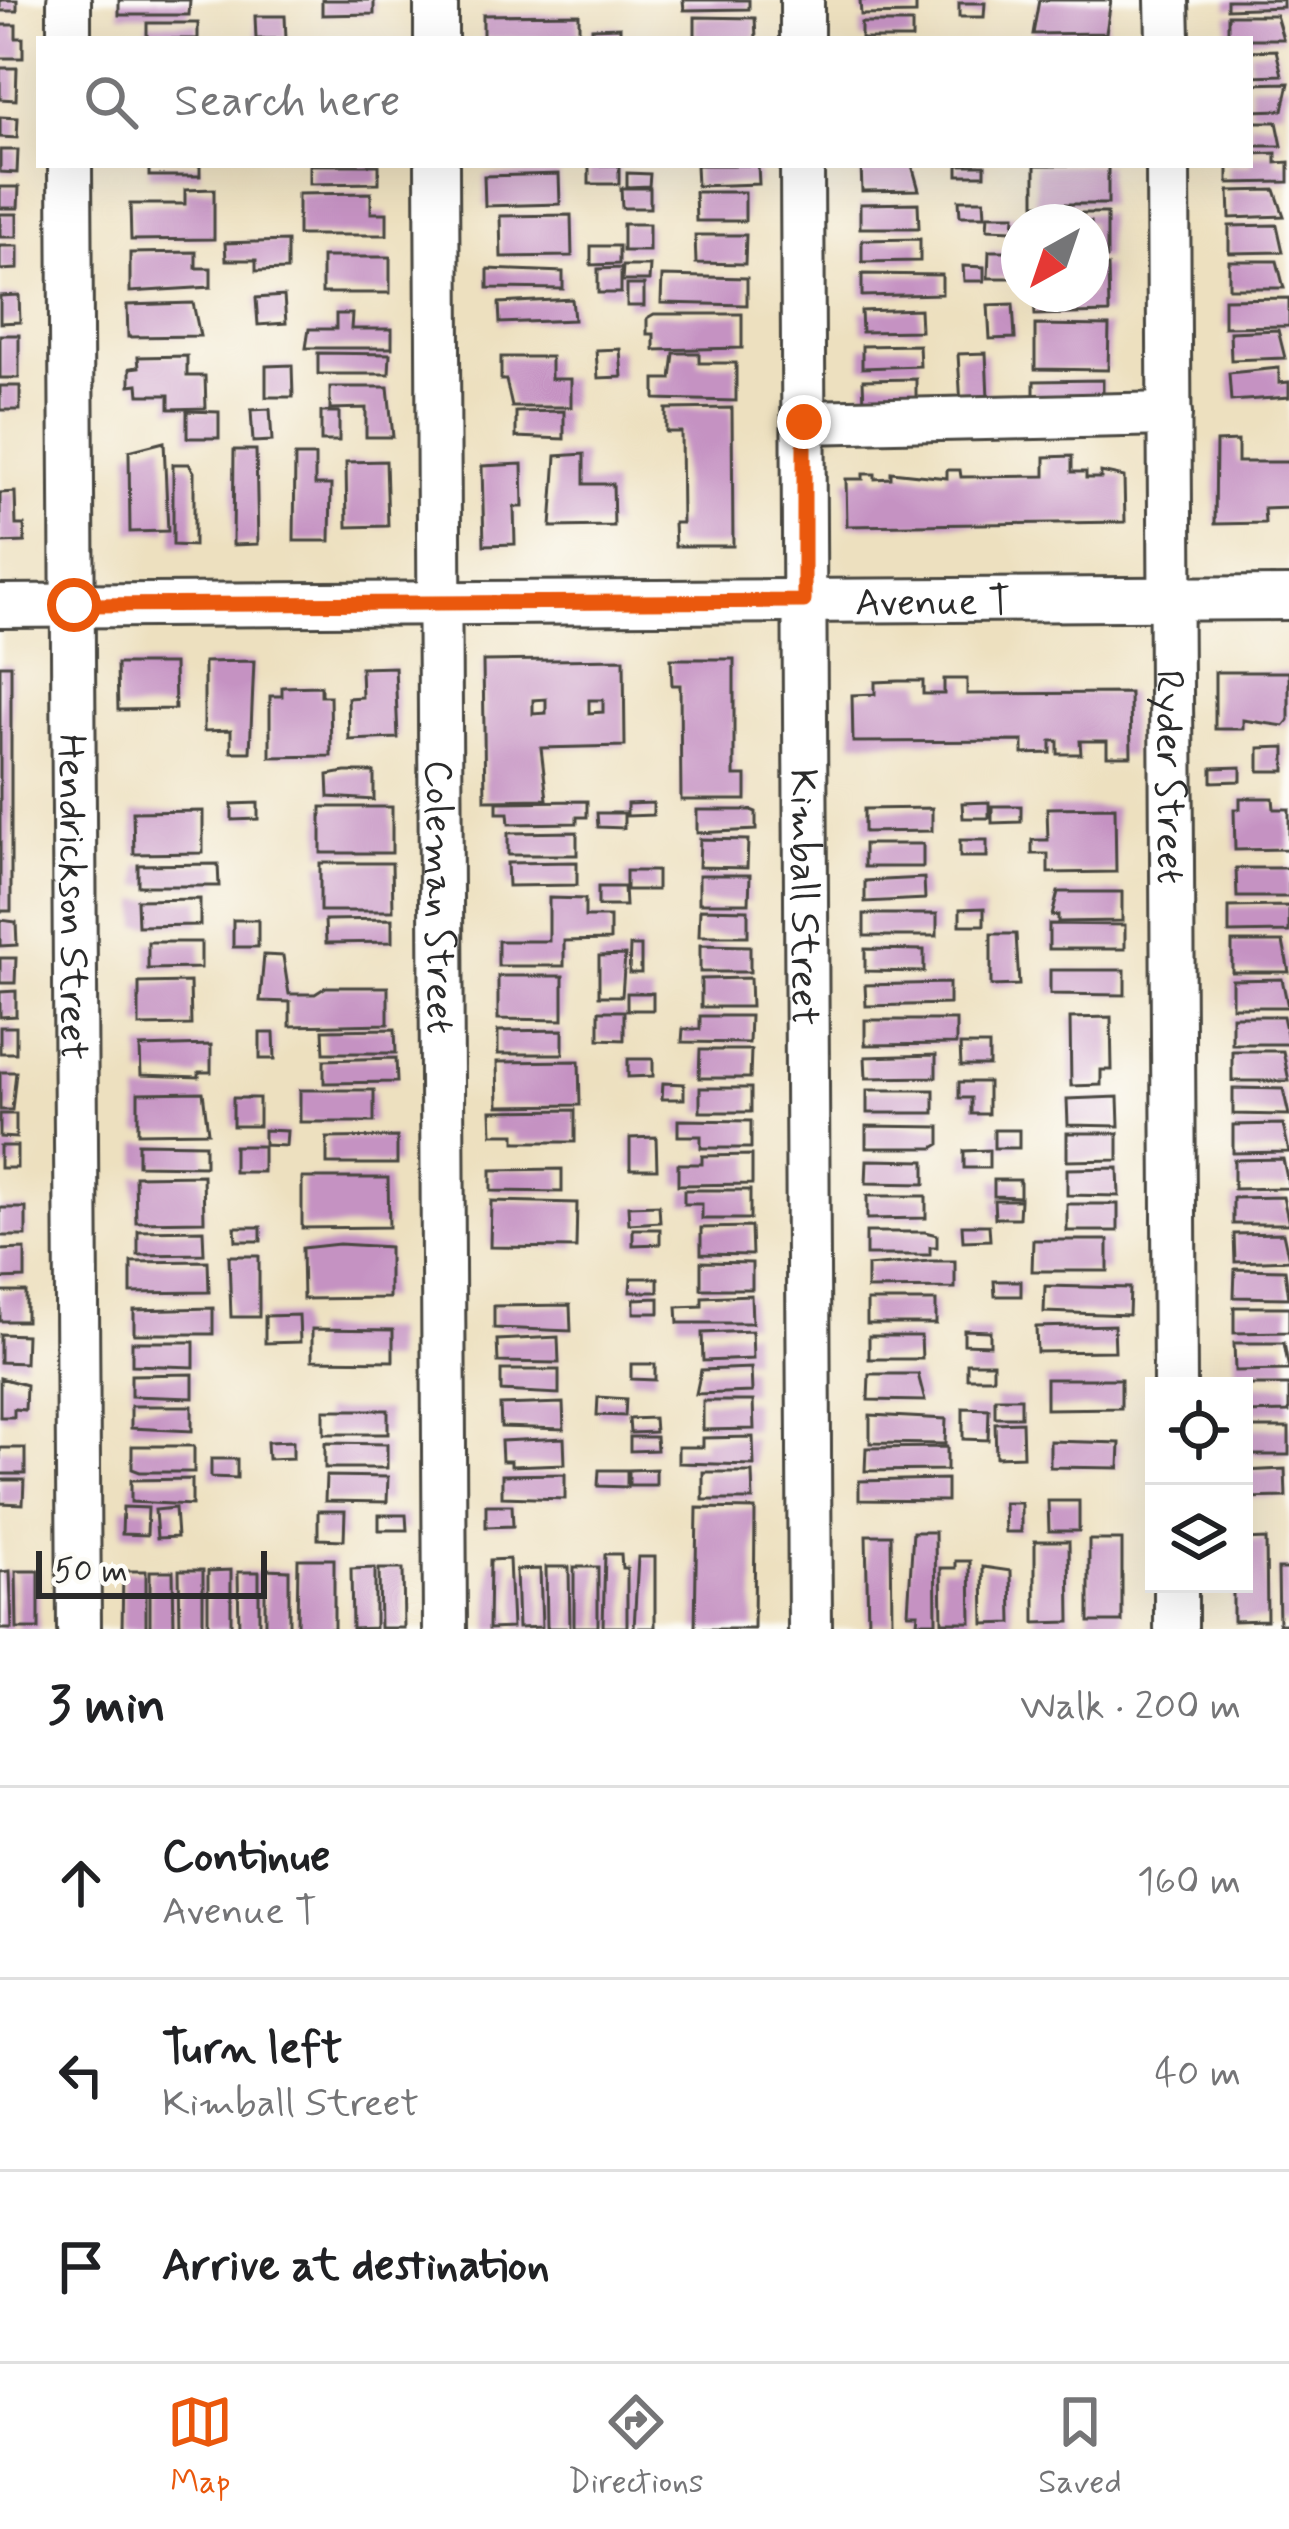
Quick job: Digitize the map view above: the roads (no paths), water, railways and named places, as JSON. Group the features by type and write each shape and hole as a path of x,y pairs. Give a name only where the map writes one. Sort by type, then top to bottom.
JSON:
{"street":[{"path":"69,0 69,36"},
{"path":"436,0 436,36"},
{"path":"802,0 802,36"},
{"path":"1167,0 1168,36"},
{"name":"Hendrickson Street","path":"70,168 79,1629"},
{"name":"Coleman Street","path":"437,168 445,1629"},
{"name":"Kimball Street","path":"802,168 810,1629"},
{"name":"Ryder Street","path":"1168,168 1175,1377"},
{"path":"804,422 1170,414"},
{"name":"Avenue T","path":"0,606 1289,598"},
{"path":"1176,1593 1176,1629"}]}
